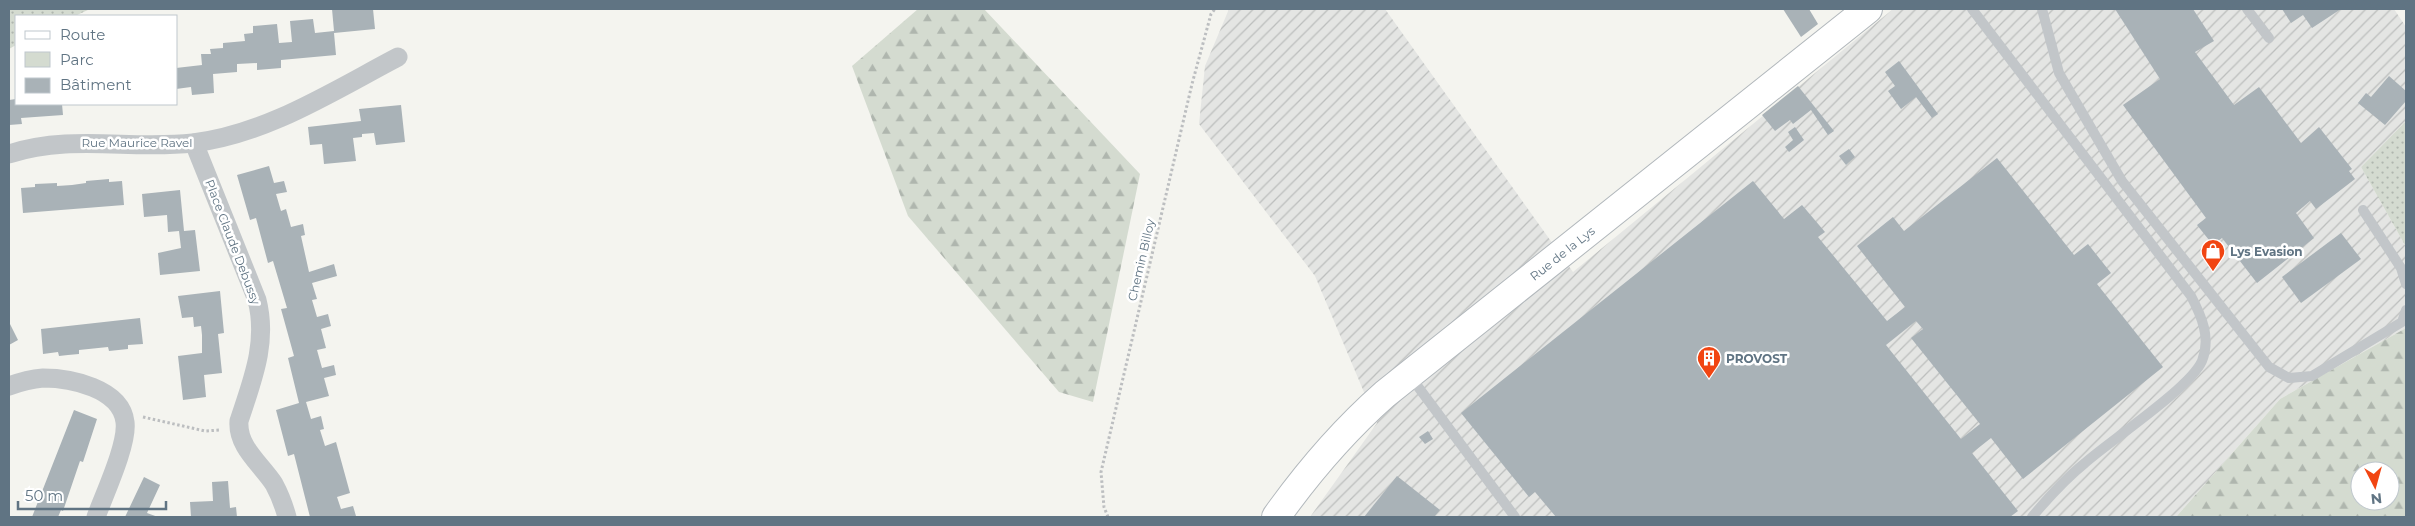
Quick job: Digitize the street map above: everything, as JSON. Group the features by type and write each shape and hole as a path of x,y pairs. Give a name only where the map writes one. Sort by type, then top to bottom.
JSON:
{"main road":[{"name":"Rue de la Lys","path":"1276,517 1307,475 1341,435 1408,374 1868,9"}],"street":[{"name":"Rue Maurice Ravel","path":"9,154 43,145 64,143 172,145 230,136 256,128 398,57"},
{"name":"Place Claude Debussy","path":"194,143 257,300 261,316 262,331 258,362 239,421 238,430"},
{"path":"9,386 42,378 81,384 109,396 123,412 125,432 96,517"},
{"path":"238,430 244,445 275,486 288,517"}],"lane":[{"path":"1972,9 2191,296 2203,319 2206,342 2201,362 2186,382 2084,463 2047,499 2032,517"},
{"path":"2042,9 2059,73 2122,181 2269,367 2289,378 2312,376 2402,322 2406,310"},
{"path":"2247,9 2269,38"},
{"path":"2363,210 2401,268 2406,284"},
{"path":"1408,374 1515,517"}],"path":[{"name":"Chemin Billoy","path":"1108,517 1104,507 1101,472 1192,84 1215,9"},
{"path":"123,412 205,431 238,430"}],"shaded area":[{"path":"1229,9 1385,9 1573,272 1893,9 2394,9 2406,27 2406,121 2361,167 2406,247 2406,328 2280,399 2176,517 1310,517 1377,423 1315,276 1199,124 1205,66"}],"green space":[{"path":"9,9 90,9 77,15 15,15 15,46 9,49"},
{"path":"918,9 984,9 1140,174 1093,402 1059,392 908,216 852,66"},
{"path":"2406,121 2406,247 2361,167"},
{"path":"2406,328 2406,517 2176,517 2280,399"}],"building":[{"path":"332,9 373,9 375,29 334,33 336,55 281,60 281,68 257,70 257,63 237,64 237,72 213,74 214,93 192,95 191,87 178,89 178,68 202,65 201,54 211,54 210,49 223,48 223,43 245,41 244,34 253,33 253,26 277,24 279,43 292,42 290,21 313,19 315,33 334,31"},
{"path":"1783,9 1809,9 1818,24 1801,37"},
{"path":"2115,9 2193,9 2214,41 2195,52 2234,105 2259,87 2301,143 2319,127 2352,169 2349,171 2355,179 2316,209 2310,201 2296,213 2314,238 2257,283 2222,238 2213,245 2197,225 2206,218 2123,105 2160,79"},
{"path":"2282,9 2341,9 2312,28 2303,15 2291,23"},
{"path":"1899,61 1938,114 1932,118 1916,97 1901,109 1888,91 1895,86 1885,72"},
{"path":"2389,76 2406,91 2406,101 2385,125 2358,103 2366,93 2371,97"},
{"path":"1798,86 1834,131 1828,135 1811,110 1793,124 1790,120 1775,131 1762,115"},
{"path":"15,99 15,105 62,105 63,115 21,118 22,124 9,125 9,100"},
{"path":"401,105 405,142 376,145 374,133 362,134 362,137 353,138 356,161 324,164 322,144 310,145 308,127 361,121 359,109"},
{"path":"1795,127 1804,140 1789,152 1785,147 1793,140 1788,132"},
{"path":"1849,149 1855,157 1846,165 1839,156"},
{"name":"PROVOST","path":"1997,158 2074,255 2088,244 2111,273 2097,284 2163,367 2023,479 1991,438 1972,453 2018,511 2010,517 1556,517 1535,492 1529,497 1461,413 1753,181 1784,219 1802,205 1825,232 1818,237 1887,321 1905,307 1857,246 1893,217 1904,231","holes":["1916,321 1923,329 1911,338 1980,424 1961,439 1886,345"]},
{"path":"269,166 274,183 284,181 287,192 276,194 281,211 286,209 291,227 303,224 305,235 301,236 309,272 334,264 337,276 312,283 317,299 312,300 317,317 328,314 331,326 321,329 326,348 317,350 322,368 334,365 336,375 324,378 329,396 306,402 311,419 321,416 324,429 320,430 325,446 336,442 350,493 337,497 341,509 353,506 356,516 353,517 310,517 294,454 288,456 276,410 299,403 288,358 294,356 281,309 287,308 273,261 268,263 256,218 250,220 237,175"},
{"path":"109,179 109,182 122,181 124,205 23,213 21,188 35,187 35,184 57,183 57,186 72,185 86,183 86,181"},
{"path":"180,190 184,231 195,230 200,271 160,275 158,253 181,248 179,231 168,232 167,215 144,217 142,194"},
{"path":"2341,233 2361,259 2301,303 2282,277"},
{"path":"220,291 224,333 218,334 222,373 204,375 206,397 183,400 178,356 202,353 202,335 201,326 194,327 193,317 182,318 178,296"},
{"path":"140,318 143,344 128,345 128,349 109,351 108,347 79,350 79,354 59,356 58,352 43,354 41,329"},
{"path":"9,322 18,340 9,345"},
{"path":"74,410 97,419 83,462 80,461 63,511 61,510 58,517 32,517"},
{"path":"1428,431 1433,439 1425,444 1419,437"},
{"path":"1397,476 1440,510 1434,517 1364,517"},
{"path":"144,477 160,485 147,513 158,517 125,517"},
{"path":"228,481 230,508 236,507 237,517 191,517 190,502 213,501 212,482"}],"place":[{"name":"Lys Evasion","path":"2213,272"},
{"name":"PROVOST","path":"1709,379"}]}
